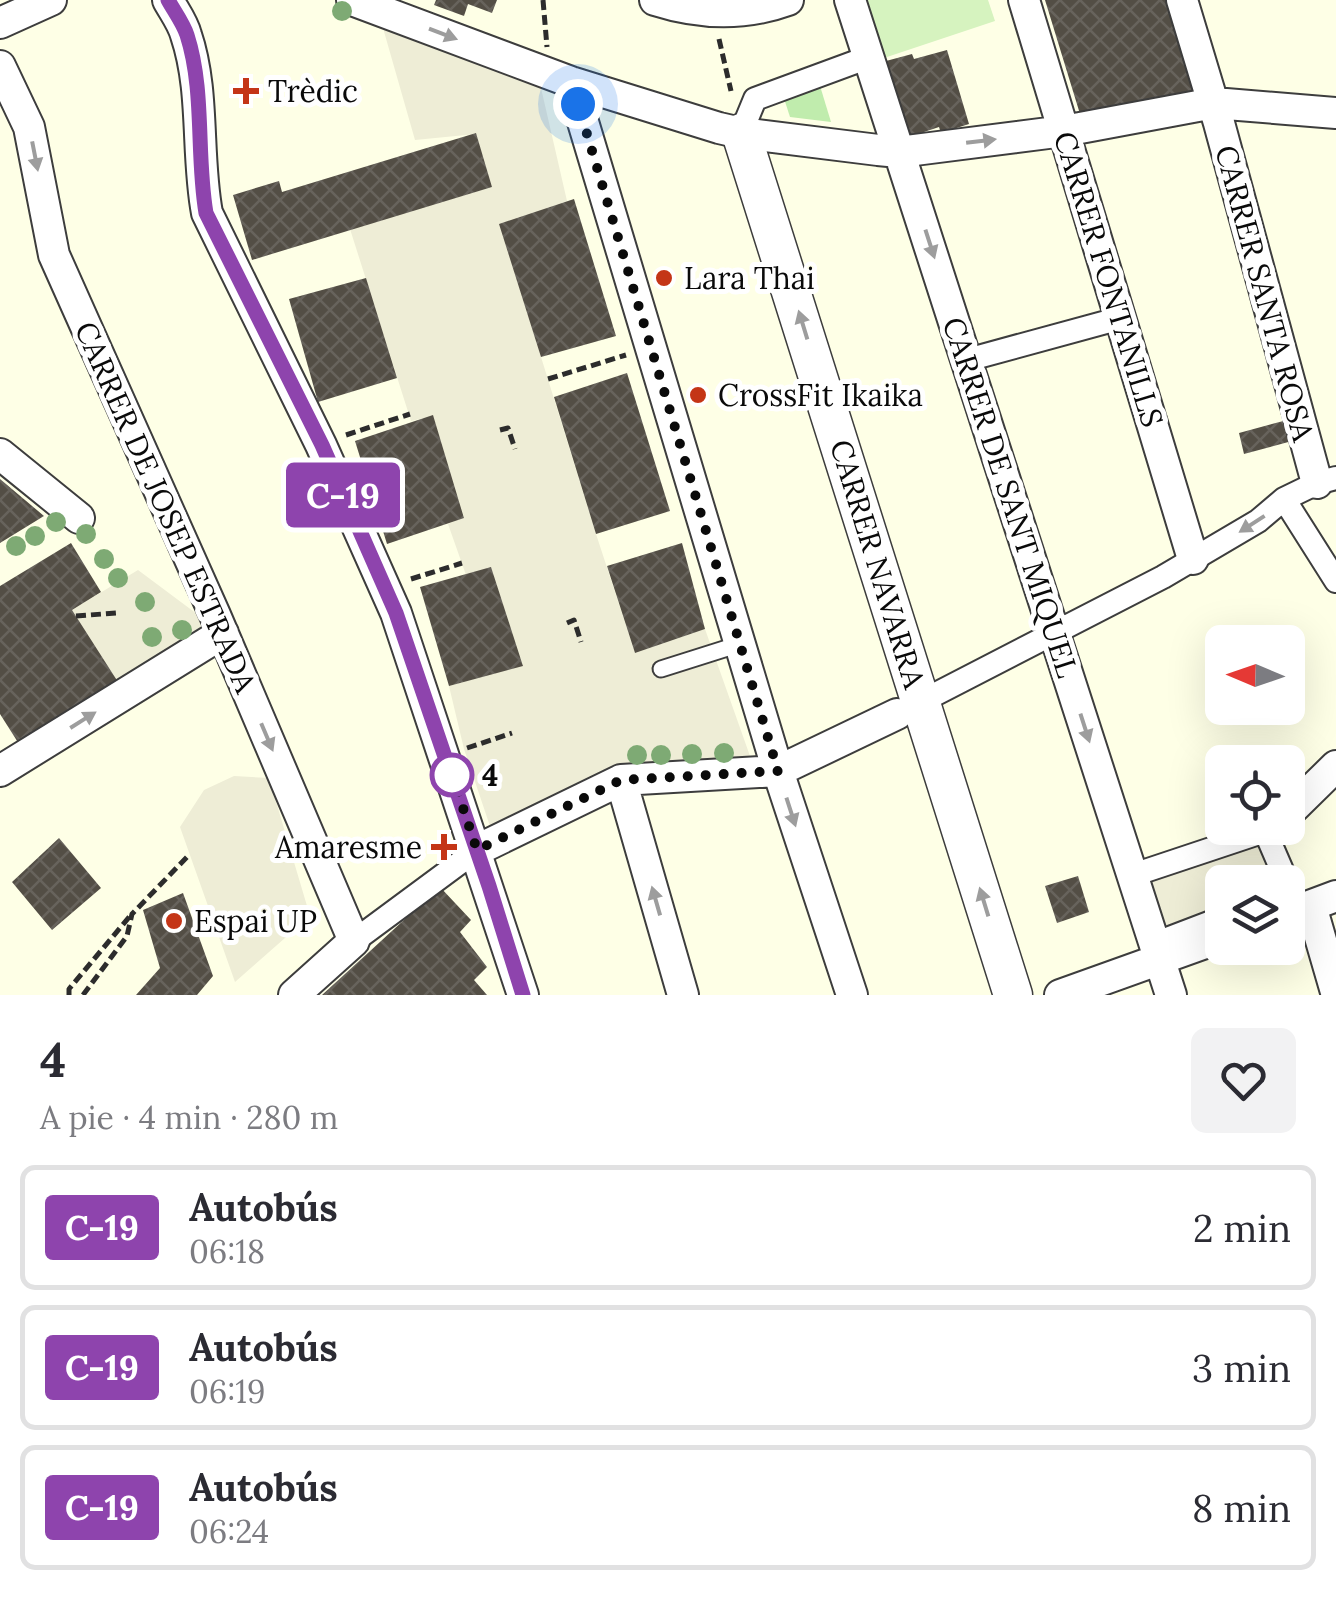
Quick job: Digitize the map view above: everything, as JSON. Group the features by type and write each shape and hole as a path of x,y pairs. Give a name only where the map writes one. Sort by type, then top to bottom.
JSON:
{"street":[{"path":"0,22 51,0"},
{"path":"168,0 186,33 195,80 206,213 322,445 396,613 522,995"},
{"path":"352,0 560,78 741,133 899,152 1064,131 1214,103 1336,113"},
{"path":"655,0 713,12 768,7 788,0"},
{"name":"CARRER DE SANT MIQUEL","path":"850,0 1171,995"},
{"name":"CARRER FONTANILLS","path":"1024,0 1193,559"},
{"name":"CARRER SANTA ROSA","path":"1182,0 1326,480"},
{"path":"741,133 755,99 868,56"},
{"name":"CARRER DE JOSEP ESTRADA","path":"0,66 30,128 52,250 354,942"},
{"path":"560,78 852,995"},
{"name":"CARRER NAVARRA","path":"741,133 1013,995"},
{"path":"967,360 1121,318"},
{"path":"0,454 79,518"},
{"path":"932,696 1055,635 1258,521 1284,499 1326,480"},
{"path":"1284,499 1336,580"},
{"path":"0,772 222,633"},
{"path":"294,995 354,942 477,850 621,780 778,771 897,714"},
{"path":"1305,796 1336,766"},
{"path":"621,780 684,995"},
{"path":"1133,875 1265,830 1279,865"},
{"path":"1306,902 1336,992"},
{"path":"1060,995 1205,927"},
{"path":"1156,952 1205,941"}],"lane":[{"path":"661,669 740,644"}],"path":[{"path":"543,0 560,78"},
{"path":"713,12 741,133"},
{"path":"548,379 627,354"},
{"path":"332,439 410,414"},
{"path":"500,430 508,428 515,449"},
{"path":"398,582 462,563"},
{"path":"76,616 116,613"},
{"path":"567,623 574,620 581,642"},
{"path":"464,749 512,733"},
{"path":"69,995 69,989 132,914 190,855"},
{"path":"82,995 127,936 132,914"}],"green space":[{"path":"865,0 988,0 995,21 884,58"},
{"path":"817,76 831,122 790,117 781,89"}],"shaded area":[{"path":"383,28 541,88 567,201 500,225 596,534 635,653 705,629 756,773 621,780 495,841 464,749 449,686 523,665 491,568 466,575 448,524 464,517 433,416 411,421 350,229 492,187 476,134 415,140"},
{"path":"138,570 201,617 202,627 197,637 118,686 72,610"},
{"path":"234,776 269,778 310,916 235,982 180,827 204,790"},
{"path":"1223,845 1271,845 1280,865 1205,865 1205,924 1154,944 1133,875"}],"building":[{"path":"436,0 497,0 492,13 468,4 464,16 434,5"},
{"path":"1045,0 1169,0 1198,96 1080,114"},
{"path":"947,50 969,124 941,133 939,127 909,137 886,61 912,54 914,59"},
{"path":"476,133 492,187 252,260 233,195 279,181 282,192"},
{"path":"574,199 616,336 541,357 499,224"},
{"path":"366,278 397,378 318,402 289,299"},
{"path":"627,373 670,511 596,534 554,397"},
{"path":"433,415 464,518 387,544 355,441"},
{"path":"1287,420 1292,441 1244,454 1239,433"},
{"path":"0,479 44,516 0,543"},
{"path":"71,543 101,592 72,610 118,682 19,744 0,714 0,586"},
{"path":"682,543 705,629 635,653 607,566"},
{"path":"491,567 523,666 449,686 420,587"},
{"path":"59,838 101,888 52,930 12,882"},
{"path":"1078,876 1089,912 1057,923 1045,886"},
{"path":"440,887 471,920 460,932 487,967 474,980 487,995 322,995"},
{"path":"183,893 213,976 197,995 136,995 160,968 143,910"}],"bus line":[{"name":"C-19","path":"168,0 186,33 195,80 206,213 322,445 396,613 523,995"}],"place":[{"name":"Trèdic","path":"246,91"},
{"name":"Lara Thai","path":"664,278"},
{"name":"CrossFit Ikaika","path":"698,395"},
{"name":"4","path":"452,775"},
{"name":"Amaresme","path":"444,847"},
{"name":"Espai UP","path":"174,921"}],"route":[{"path":"452,775 477,850 621,780 778,771 578,104"}]}
